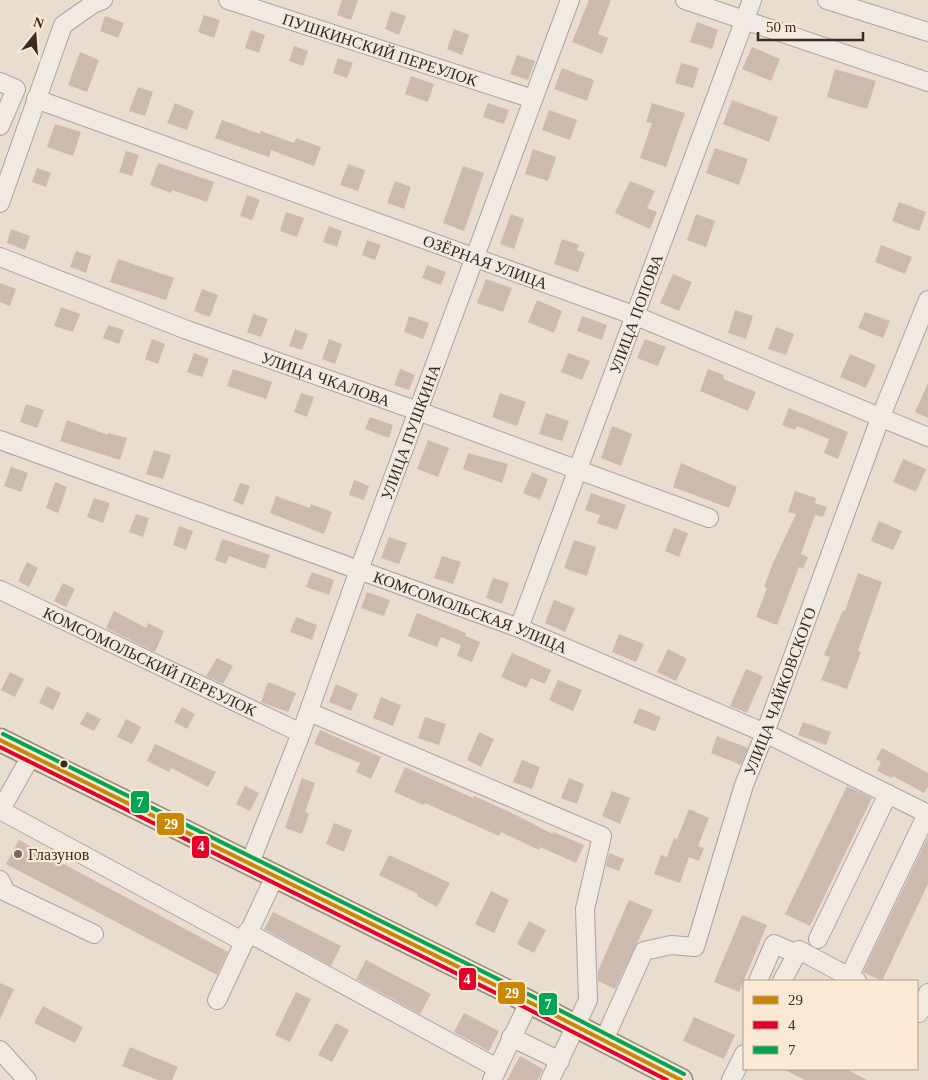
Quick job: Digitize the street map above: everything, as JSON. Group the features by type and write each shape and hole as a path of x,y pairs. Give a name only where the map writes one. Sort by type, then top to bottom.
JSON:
{"main road":[{"path":"0,740 530,1002 681,1080"}],"street":[{"path":"0,203 62,25 93,4 103,0"},
{"name":"ПУШКИНСКИЙ ПЕРЕУЛОК","path":"228,0 533,99"},
{"name":"УЛИЦА ПУШКИНА","path":"250,864 309,712 359,570 570,0"},
{"path":"685,0 928,82"},
{"name":"УЛИЦА ПОПОВА","path":"519,628 752,0"},
{"path":"826,0 928,32"},
{"path":"0,82 16,89 0,126"},
{"name":"ОЗЁРНАЯ УЛИЦА","path":"36,99 636,316 928,437"},
{"name":"УЛИЦА ЧКАЛОВА","path":"0,258 186,330 418,411 709,518"},
{"name":"УЛИЦА ЧАЙКОВСКОГО","path":"604,1040 644,951 671,945 695,947 744,785 765,733 881,416 928,300"},
{"name":"КОМСОМОЛЬСКАЯ УЛИЦА","path":"0,440 519,628 765,733 927,814"},
{"name":"КОМСОМОЛЬСКИЙ ПЕРЕУЛОК","path":"0,590 301,733"},
{"path":"309,712 602,836 585,909 588,1000 550,1080"},
{"path":"31,756 0,811 245,937 494,1074 530,1002"},
{"path":"818,939 888,794"},
{"path":"783,980 799,950 853,979 927,814"},
{"path":"217,1000 275,876"},
{"path":"0,880 6,892 94,934"},
{"path":"758,980 774,944 797,954"},
{"path":"921,1014 928,992"},
{"path":"511,1037 560,1061"},
{"path":"0,1050 27,1080"},
{"path":"731,1080 743,1056"}],"building":[{"path":"342,0 358,0 351,20 337,15"},
{"path":"589,0 611,0 598,34 608,38 602,54 572,42"},
{"path":"391,11 406,16 399,35 385,29"},
{"path":"204,15 220,20 214,38 198,32"},
{"path":"105,16 124,23 118,38 100,31"},
{"path":"697,22 718,30 712,49 690,42"},
{"path":"454,29 469,35 462,55 447,49"},
{"path":"251,30 265,35 259,53 245,48"},
{"path":"294,46 308,51 303,66 289,61"},
{"path":"752,47 780,59 771,81 742,69"},
{"path":"80,52 99,60 87,92 68,85"},
{"path":"517,55 535,61 528,80 510,74"},
{"path":"338,58 353,63 347,78 333,73"},
{"path":"681,63 699,68 693,88 675,83"},
{"path":"562,68 594,80 587,101 554,89"},
{"path":"835,69 876,81 867,109 827,97"},
{"path":"411,76 434,84 428,102 405,94"},
{"path":"138,87 153,92 145,116 129,111"},
{"path":"732,100 778,117 769,142 723,124"},
{"path":"175,103 194,111 187,130 167,123"},
{"path":"488,103 509,110 504,124 483,117"},
{"path":"652,103 685,113 666,167 640,158 652,123 646,122"},
{"path":"549,110 577,120 570,140 542,130"},
{"path":"222,120 260,134 261,131 294,143 296,138 321,147 314,166 271,150 269,157 215,138"},
{"path":"55,124 81,132 73,156 47,147"},
{"path":"715,148 748,159 739,185 706,173"},
{"path":"533,149 556,157 548,181 525,174"},
{"path":"126,151 139,155 132,176 119,172"},
{"path":"158,163 214,182 207,202 172,190 171,193 150,185"},
{"path":"348,164 365,170 358,191 340,185"},
{"path":"463,166 484,173 464,231 443,223"},
{"path":"37,168 51,173 46,187 32,182"},
{"path":"395,181 411,187 404,209 387,203"},
{"path":"630,181 655,191 647,208 657,212 650,229 615,213"},
{"path":"247,195 260,200 252,220 240,216"},
{"path":"899,202 926,212 919,231 892,221"},
{"path":"286,212 304,218 297,237 280,231"},
{"path":"511,214 524,219 514,249 500,244"},
{"path":"696,214 715,221 706,247 687,240"},
{"path":"329,226 342,231 337,247 323,242"},
{"path":"11,229 30,236 25,250 7,243"},
{"path":"562,239 579,245 577,250 585,253 578,272 554,264"},
{"path":"367,240 381,245 375,260 362,255"},
{"path":"881,245 912,257 905,274 875,262"},
{"path":"76,251 91,256 86,273 70,267"},
{"path":"118,259 174,278 166,300 110,282"},
{"path":"427,265 446,272 441,285 422,278"},
{"path":"673,274 692,282 679,311 660,303"},
{"path":"486,279 512,288 503,312 477,303"},
{"path":"0,283 16,289 10,306 0,302"},
{"path":"202,289 218,295 210,317 194,311"},
{"path":"537,300 562,311 554,333 528,322"},
{"path":"61,307 80,314 73,332 54,326"},
{"path":"735,310 753,316 746,339 728,333"},
{"path":"865,312 890,321 883,338 858,328"},
{"path":"253,314 268,319 261,337 247,332"},
{"path":"409,316 429,323 423,339 404,332"},
{"path":"582,316 607,325 602,340 577,331"},
{"path":"108,325 124,330 119,344 103,338"},
{"path":"776,327 794,334 786,355 768,349"},
{"path":"295,329 308,334 302,350 289,346"},
{"path":"152,339 165,344 158,364 145,359"},
{"path":"329,339 342,344 335,364 322,359"},
{"path":"645,339 666,347 658,366 637,358"},
{"path":"194,353 209,359 202,377 187,372"},
{"path":"568,353 590,361 582,380 561,372"},
{"path":"850,354 876,365 866,388 840,377"},
{"path":"233,369 272,382 266,399 227,386"},
{"path":"400,369 415,375 409,390 394,385"},
{"path":"708,369 724,375 723,379 756,392 748,411 700,391"},
{"path":"928,383 928,418 915,412"},
{"path":"301,393 314,397 307,417 294,412"},
{"path":"500,393 526,402 517,426 492,417"},
{"path":"26,404 44,410 37,428 20,422"},
{"path":"789,408 848,432 838,459 824,453 829,439 797,426 795,430 782,425"},
{"path":"546,413 569,421 562,441 539,434"},
{"path":"370,417 393,425 389,438 365,429"},
{"path":"67,420 108,435 108,433 127,438 120,460 60,441"},
{"path":"612,426 632,434 621,466 601,458"},
{"path":"428,440 449,448 438,477 417,469"},
{"path":"154,450 171,455 163,479 146,474"},
{"path":"468,453 508,464 502,483 463,469"},
{"path":"903,459 926,469 916,492 893,482"},
{"path":"681,463 737,487 729,508 673,487"},
{"path":"11,467 28,473 21,492 4,486"},
{"path":"532,472 548,479 540,500 523,493"},
{"path":"354,480 369,486 364,500 349,495"},
{"path":"55,482 67,487 58,513 46,508"},
{"path":"240,483 250,486 243,505 233,501"},
{"path":"795,491 816,498 815,503 827,507 823,517 815,515 801,554 808,557 803,569 799,567 777,625 756,617 767,588 764,587 773,563 796,514 788,512"},
{"path":"591,493 626,505 617,530 597,523 600,515 585,510"},
{"path":"276,496 310,508 311,504 332,512 324,534 270,513"},
{"path":"94,498 110,503 103,523 87,517"},
{"path":"136,514 149,518 143,537 129,532"},
{"path":"879,521 902,531 893,550 871,541"},
{"path":"179,526 193,531 186,550 173,545"},
{"path":"674,528 688,533 679,557 665,551"},
{"path":"389,537 407,543 399,564 381,558"},
{"path":"222,539 270,555 265,569 229,556 226,564 215,560"},
{"path":"574,540 596,547 587,576 564,568"},
{"path":"442,556 461,562 453,584 434,578"},
{"path":"27,562 38,568 29,587 18,581"},
{"path":"312,572 334,580 329,595 306,587"},
{"path":"858,573 882,582 858,651 861,652 847,689 821,680 830,657 824,655 843,610 845,611"},
{"path":"493,578 509,583 502,604 486,598"},
{"path":"63,583 75,589 66,607 54,601"},
{"path":"367,592 390,600 384,616 361,608"},
{"path":"554,600 575,608 565,632 545,623"},
{"path":"114,611 146,628 148,623 164,631 155,652 106,628"},
{"path":"417,613 466,633 465,636 480,642 472,662 457,656 461,645 441,637 437,647 408,636"},
{"path":"296,617 317,625 312,640 290,632"},
{"path":"619,634 644,644 636,662 612,652"},
{"path":"668,649 687,659 676,681 657,672"},
{"path":"512,653 551,670 545,684 531,678 526,688 501,677"},
{"path":"217,658 233,666 223,684 206,676"},
{"path":"746,669 763,676 747,713 730,706"},
{"path":"10,672 24,679 15,697 1,690"},
{"path":"558,680 582,690 573,711 549,700"},
{"path":"268,682 296,693 288,712 261,702"},
{"path":"336,684 358,694 351,711 329,702"},
{"path":"47,686 61,693 53,710 39,703"},
{"path":"381,697 401,705 393,726 373,718"},
{"path":"182,707 195,714 187,729 174,722"},
{"path":"639,708 661,717 655,731 633,723"},
{"path":"87,712 101,719 94,731 80,724"},
{"path":"425,717 446,724 439,745 418,738"},
{"path":"126,719 141,727 132,744 117,737"},
{"path":"803,722 831,732 826,745 798,735"},
{"path":"320,730 381,757 371,779 356,772 360,763 314,744"},
{"path":"479,732 494,739 481,767 467,760"},
{"path":"717,736 748,748 741,765 711,753"},
{"path":"155,744 216,772 208,787 171,768 169,772 147,761"},
{"path":"882,748 928,773 928,787 924,793 893,776 892,778 877,771 881,762 876,759"},
{"path":"522,760 540,767 532,789 513,782"},
{"path":"405,767 473,798 474,796 510,812 553,834 553,832 584,845 576,863 540,847 539,850 501,832 499,836 425,803 424,805 394,792"},
{"path":"302,778 315,783 305,812 309,814 302,834 285,828"},
{"path":"569,778 584,784 577,804 561,798"},
{"path":"245,786 259,793 250,811 236,804"},
{"path":"847,786 872,798 810,926 785,914"},
{"path":"612,791 630,798 620,824 602,816"},
{"path":"689,809 709,818 698,846 704,848 699,861 689,857 680,883 654,874 661,855 667,857 674,838 677,839"},
{"path":"334,823 352,830 344,852 326,844"},
{"path":"928,837 928,884 882,980 863,972"},
{"path":"19,840 228,952 217,975 6,864"},
{"path":"609,853 624,859 619,871 606,866"},
{"path":"389,855 450,883 437,907 417,896 418,894 379,875"},
{"path":"491,891 509,900 494,933 475,924"},
{"path":"629,900 653,910 615,989 598,981 598,971"},
{"path":"273,912 341,946 331,966 264,929"},
{"path":"742,915 767,925 739,992 714,982"},
{"path":"529,921 546,930 534,953 517,944"},
{"path":"366,960 431,994 420,1014 356,979"},
{"path":"0,983 14,989 0,1019"},
{"path":"296,992 311,999 290,1042 275,1035"},
{"path":"43,1006 83,1027 75,1043 34,1023"},
{"path":"464,1013 499,1031 489,1051 454,1032"},
{"path":"694,1017 735,1035 724,1059 683,1041"},
{"path":"336,1023 349,1030 332,1062 318,1055"},
{"path":"130,1047 178,1067 172,1080 158,1080 122,1066"},
{"path":"520,1056 543,1069 538,1080 507,1080"},
{"path":"785,1070 848,1070 867,1080 805,1080"}],"transit line":[{"name":"7","path":"3,734 532,996 684,1074"},
{"name":"29","path":"0,740 529,1002 681,1080"},
{"name":"4","path":"0,747 667,1080"}],"place":[{"name":"Глазунов","path":"18,854"}]}
